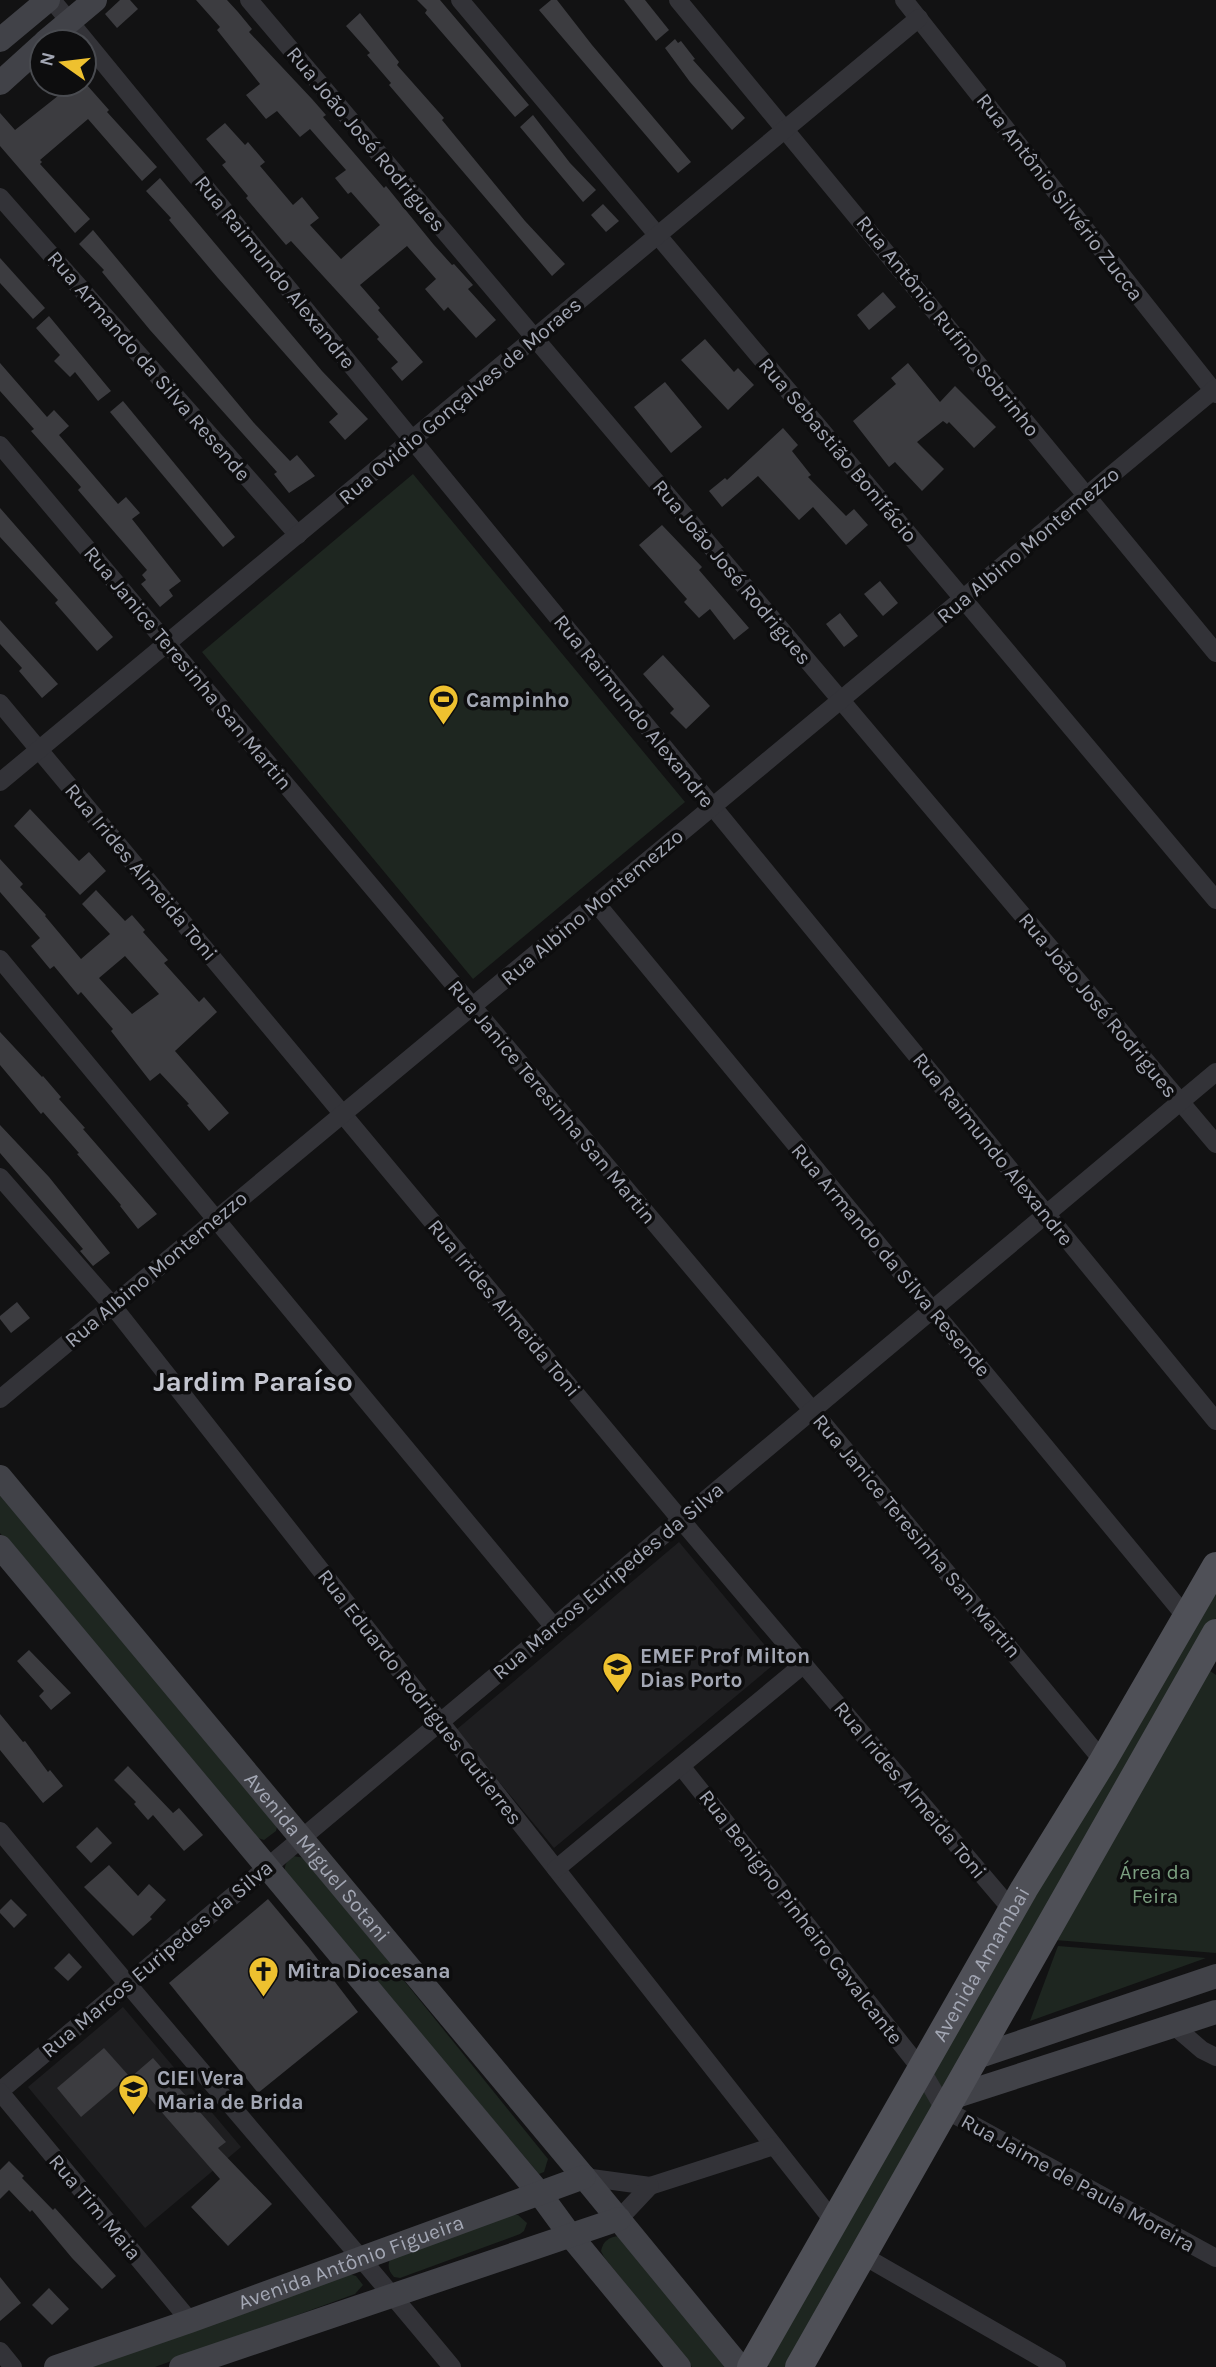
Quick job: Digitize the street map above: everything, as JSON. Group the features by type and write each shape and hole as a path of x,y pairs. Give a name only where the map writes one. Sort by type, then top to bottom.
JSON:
{"main road":[{"name":"Avenida Amambai","path":"751,2367 1012,1910 1216,1566"},
{"name":"Avenida Amambai","path":"799,2367 947,2103 984,2055 1212,1650"}],"street":[{"name":"Rua Raimundo Alexandre","path":"50,0 1216,1421"},
{"path":"0,40 50,0"},
{"path":"61,28 96,0"},
{"name":"Rua João José Rodrigues","path":"249,0 1216,1144"},
{"name":"Rua Sebastião Bonifácio","path":"460,0 1216,900"},
{"name":"Rua Antônio Rufino Sobrinho","path":"678,0 1216,653"},
{"name":"Rua Antônio Silvério Zucca","path":"904,0 1215,391"},
{"name":"Rua Ovidio Gonçalves de Moraes","path":"0,782 919,18"},
{"path":"0,83 28,58"},
{"name":"Rua Armando da Silva Resende","path":"0,197 298,535"},
{"name":"Rua Albino Montemezzo","path":"0,1399 1215,391"},
{"name":"Rua Janice Teresinha San Martin","path":"0,445 1103,1760"},
{"name":"Rua Irides Almeida Toni","path":"0,702 681,1520 1012,1910"},
{"name":"Rua Armando da Silva Resende","path":"596,903 1186,1617"},
{"path":"0,959 554,1627"},
{"name":"Rua Marcos Euripedes da Silva","path":"0,2091 1216,1072"},
{"name":"Rua Eduardo Rodrigues Gutierres","path":"0,1177 112,1306 834,2222"},
{"name":"Avenida Miguel Sotani","path":"0,1477 740,2367"},
{"path":"0,1547 540,2194 570,2235 679,2367"},
{"path":"556,1869 804,1664"},
{"name":"Rua Benigno Pinheiro Cavalcante","path":"681,1766 921,2069"},
{"path":"0,1831 127,1985 364,2259 452,2367"},
{"path":"997,2082 984,2055 1216,1976"},
{"path":"947,2103 997,2082 1216,2012"},
{"path":"1174,2026 1202,2050 1216,2057"},
{"name":"Rua Jaime de Paula Moreira","path":"921,2069 947,2103 1216,2258"},
{"name":"Rua Tim Maia","path":"0,2091 190,2321"},
{"name":"Avenida Antônio Figueira","path":"56,2367 364,2259 584,2177 650,2186 774,2146"},
{"name":"Avenida Antônio Figueira","path":"181,2367 223,2361 393,2296 619,2219 650,2186"},
{"path":"862,2255 1057,2367"},
{"path":"0,2351 13,2367"}],"shaded area":[{"name":"EMEF Prof Milton Dias Porto","path":"679,1542 778,1661 554,1848 456,1730"},
{"name":"CIEI Vera Maria de Brida","path":"123,2007 241,2147 145,2228 28,2087"}],"green space":[{"name":"Campinho","path":"413,474 685,802 473,979 202,652"},
{"path":"0,1488 278,1823 276,1831 264,1840 249,1835 0,1533"},
{"path":"1216,1581 1216,1618 785,2367 770,2367 766,2364"},
{"name":"Área da Feira","path":"1207,1669 1216,1675 1216,1953 1055,1940"},
{"path":"293,1856 305,1858 548,2159 544,2172 539,2174 285,1873 286,1863"},
{"path":"1058,1946 1206,1958 1030,2021"},
{"path":"518,2215 527,2223 520,2234 400,2278 394,2277 389,2270 391,2257"},
{"path":"619,2236 723,2360 724,2367 692,2367 604,2257 601,2251 605,2242"},
{"path":"349,2274 356,2276 363,2285 355,2294 155,2367 81,2367"}],"building":[{"path":"120,0 130,0 138,9 117,28 105,14"},
{"path":"196,0 227,0 252,29 249,32 312,99 326,115 323,117 384,188 386,186 434,245 473,285 468,289 496,320 476,338 448,307 444,311 425,289 436,279 407,246 360,285 423,362 402,381 391,368 398,362 377,339 379,337 291,241 286,245 246,198 248,196 222,165 226,162 206,139 225,123 245,145 248,142 265,162 260,166 293,205 302,197 319,218 310,225 341,259 380,225 335,178 346,170 310,129 300,137 277,111 266,119 246,95 260,84 217,30 220,27"},
{"path":"417,0 440,0 529,105 515,117 425,13 427,10"},
{"path":"551,0 557,0 691,162 678,173 539,10"},
{"path":"624,0 645,0 669,30 656,41"},
{"path":"360,13 399,62 397,65 444,118 442,120 525,221 565,264 552,276 389,85 391,83 367,55 370,53 346,26"},
{"path":"675,39 678,43 681,41 695,59 693,60 745,118 732,130 690,82 665,48"},
{"path":"55,98 98,98 109,110 107,112 157,167 142,181 88,119 40,160 40,164 90,219 75,233 0,146 0,113 15,130"},
{"path":"533,115 570,163 596,190 583,202 520,127"},
{"path":"160,178 322,371 368,419 345,440 329,422 338,414 218,278 146,191"},
{"path":"603,204 619,221 606,232 591,215"},
{"path":"93,230 254,423 290,461 297,455 315,476 289,493 274,474 277,472 150,330 102,272 104,270 79,244"},
{"path":"0,258 45,308 33,319 0,283"},
{"path":"883,292 896,307 869,330 857,315"},
{"path":"49,316 111,391 98,401 75,372 70,377 54,361 60,355 36,328"},
{"path":"705,339 734,372 738,368 754,385 728,410 681,360"},
{"path":"0,363 47,417 54,410 69,426 59,435 118,504 126,497 140,513 132,519 181,581 169,590 173,596 160,607 141,584 146,580 142,575 147,570 78,490 81,487 31,431 34,429 0,391"},
{"path":"908,363 940,402 955,386 996,427 974,448 949,422 947,424 943,421 917,442 944,469 922,491 895,462 889,467 853,421 896,384 891,378"},
{"path":"665,382 702,427 671,453 634,407"},
{"path":"123,401 235,537 223,547 110,412"},
{"path":"783,428 798,445 792,451 811,475 808,477 846,516 854,509 868,525 846,545 813,507 799,520 758,476 722,507 709,491 725,478 727,480"},
{"path":"0,508 113,637 97,651 55,603 58,600 0,537"},
{"path":"662,525 702,567 699,570 749,628 734,640 710,609 699,618 684,602 687,599 639,545"},
{"path":"880,581 898,603 883,616 864,594"},
{"path":"840,613 858,636 844,647 826,624"},
{"path":"0,620 58,684 42,698 19,671 22,668 0,644"},
{"path":"663,655 710,706 686,729 670,713 674,709 643,674"},
{"path":"30,809 79,861 89,852 106,871 80,895 14,826"},
{"path":"0,859 23,884 20,887 81,959 110,934 82,904 96,890 125,921 132,915 168,960 164,963 199,1002 204,997 217,1012 175,1051 229,1113 209,1131 187,1105 189,1104 160,1073 150,1081 111,1031 113,1029 81,992 78,995 54,966 50,969 31,946 40,938 0,892","holes":["125,956 159,994 132,1014 99,978"]},
{"path":"0,1032 43,1076 85,1128 83,1129 157,1214 138,1229 77,1154 79,1153 43,1112 41,1114 0,1065"},
{"path":"0,1125 49,1177 110,1253 93,1266 80,1251 83,1249 0,1153"},
{"path":"17,1302 30,1318 11,1333 0,1316"},
{"path":"29,1650 71,1693 51,1710 39,1696 44,1691 17,1661"},
{"path":"0,1714 63,1786 43,1803 0,1750"},
{"path":"128,1766 173,1813 179,1808 203,1835 184,1851 153,1815 148,1820 134,1804 136,1802 114,1780"},
{"path":"97,1827 112,1843 91,1863 76,1847"},
{"path":"109,1865 138,1896 149,1884 166,1900 150,1917 152,1919 133,1936 84,1887"},
{"path":"11,1899 27,1915 14,1928 0,1913"},
{"name":"Mitra Diocesana","path":"268,1899 358,2012 258,2093 169,1983"},
{"path":"69,1953 82,1967 68,1981 54,1968"},
{"path":"104,2048 129,2076 81,2117 57,2088"},
{"path":"153,2058 226,2142 218,2148 272,2204 228,2246 191,2207 220,2179 131,2077"},
{"path":"9,2161 116,2276 102,2289 32,2210 30,2212 9,2190 0,2199 0,2170"},
{"path":"0,2277 21,2303 0,2321"},
{"path":"49,2288 69,2309 52,2325 32,2305"}],"place":[{"name":"Campinho","path":"443,727"},
{"name":"EMEF Prof Milton Dias Porto","path":"617,1695"},
{"name":"Mitra Diocesana","path":"264,1998"},
{"name":"CIEI Vera Maria de Brida","path":"134,2117"}],"district":[{"name":"Jardim Paraíso","path":"253,1381"}]}
